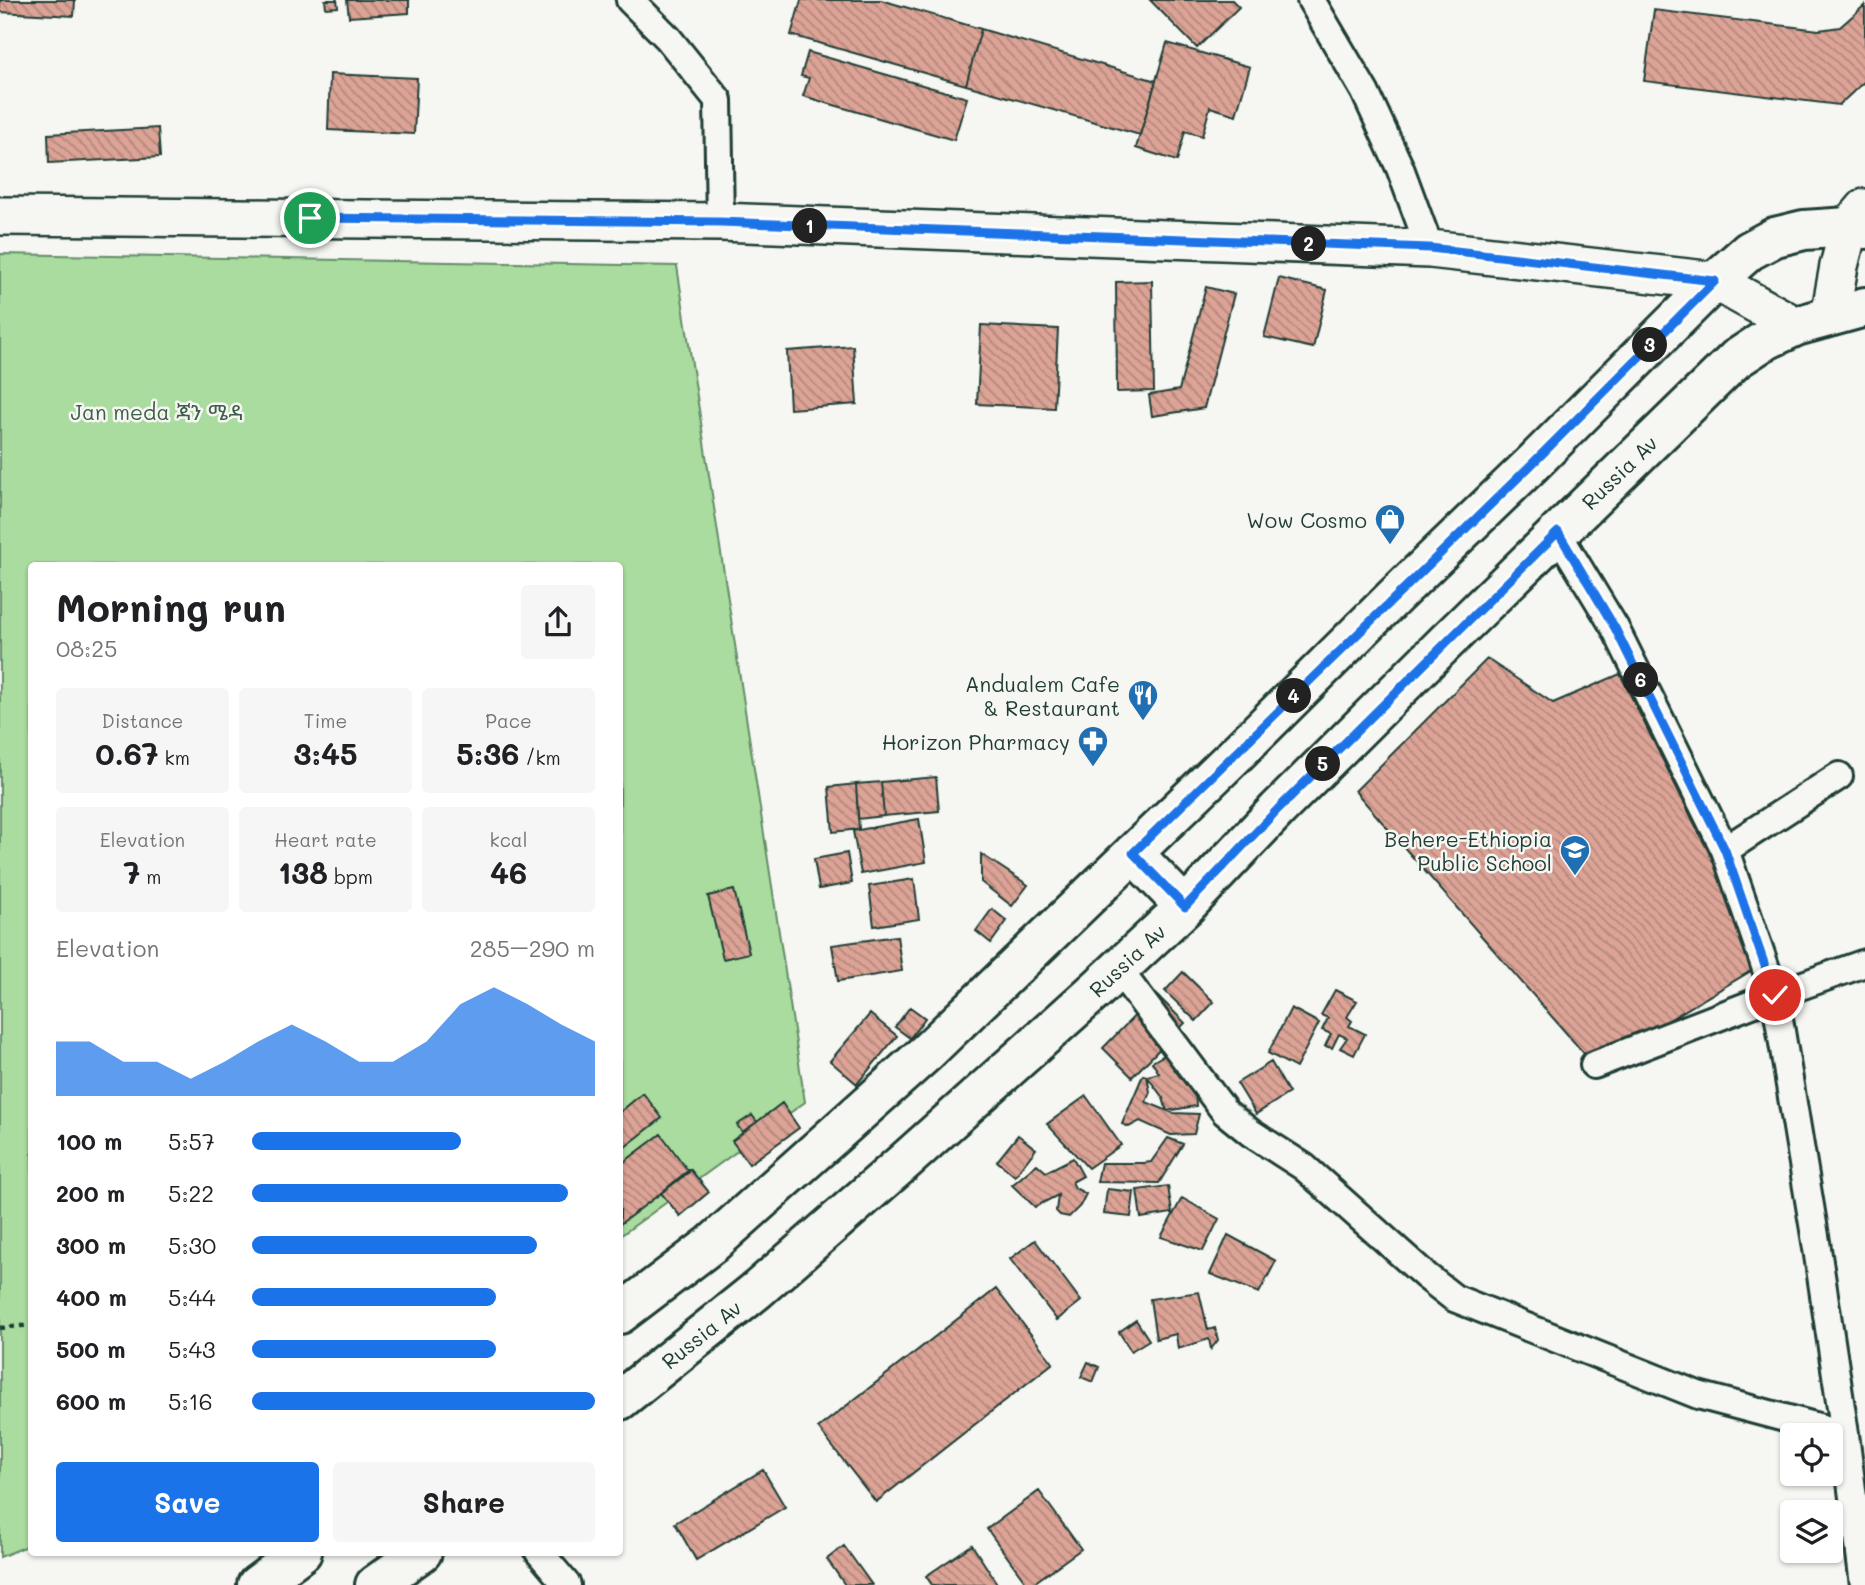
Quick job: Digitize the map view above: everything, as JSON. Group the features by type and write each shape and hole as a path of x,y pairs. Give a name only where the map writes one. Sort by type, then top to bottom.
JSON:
{"main road":[{"path":"0,216 720,222 1430,248 1715,281 1830,316 1839,266 1860,222"},
{"path":"623,1312 712,1244 917,1061 1133,853 1715,281 1749,251 1775,237 1860,222"},
{"name":"Russia Av","path":"623,1398 757,1290 915,1152 1185,907 1278,809 1736,359 1762,342 1830,316"},
{"path":"1133,853 1185,907"},
{"path":"257,1585 297,1556"},
{"path":"375,1585 416,1556"}],"street":[{"path":"629,0 668,38 718,100 720,222"},
{"path":"1311,0 1365,92 1399,168 1430,248"},
{"path":"1558,532 1615,628 1725,850 1775,995 1845,1434 1864,1585"},
{"path":"1725,850 1839,776"},
{"path":"1594,1065 1865,962"},
{"path":"1118,969 1225,1112 1251,1133 1304,1167 1454,1298 1698,1395 1845,1434"},
{"path":"542,1556 567,1585"}],"path":[{"path":"0,1328 28,1325"}],"green space":[{"name":"Jan meda ጃን ሜዳ","path":"0,254 677,266 805,1102 623,1234 623,562 28,562 28,1546 0,1557"}],"building":[{"path":"0,0 75,0 74,16 0,12"},
{"path":"325,0 337,0 338,7 326,8"},
{"path":"347,0 409,0 409,13 349,17"},
{"path":"801,0 881,0 981,29 966,85 791,35"},
{"path":"1150,0 1232,0 1239,7 1197,48"},
{"path":"1865,5 1865,81 1839,105 1644,81 1654,10 1819,30 1840,27"},
{"path":"981,29 1156,81 1140,135 966,85"},
{"path":"1167,43 1250,67 1236,115 1210,107 1202,136 1185,131 1177,161 1136,148"},
{"path":"808,52 967,98 954,140 803,96 809,78 801,76"},
{"path":"330,74 417,78 414,134 328,130"},
{"path":"158,128 160,157 49,163 48,134"},
{"path":"1279,278 1327,290 1313,348 1264,337"},
{"path":"1152,281 1154,391 1117,392 1116,282"},
{"path":"1206,287 1234,294 1204,408 1152,416 1149,395 1179,390"},
{"path":"981,325 1058,329 1054,408 977,404"},
{"path":"853,346 857,404 790,409 787,351"},
{"name":"Behere-Ethiopia Public School","path":"1487,659 1553,703 1620,674 1764,963 1594,1065 1355,791"},
{"path":"936,777 939,811 884,816 881,782"},
{"path":"881,782 884,816 858,819 856,784"},
{"path":"856,784 859,829 833,832 829,787"},
{"path":"919,819 926,862 861,874 853,831"},
{"path":"847,853 852,883 819,889 814,859"},
{"path":"981,854 1028,885 1012,906 981,882"},
{"path":"914,879 919,919 874,926 869,886"},
{"path":"734,890 749,953 723,959 708,896"},
{"path":"992,909 1007,921 991,943 976,931"},
{"path":"897,936 902,971 838,981 832,945"},
{"path":"1183,972 1214,1002 1196,1021 1165,991"},
{"path":"1335,990 1357,1001 1347,1017 1352,1021 1349,1026 1365,1034 1354,1055 1340,1048 1347,1038 1339,1034 1332,1048 1325,1046 1331,1034 1322,1030 1328,1018 1321,1015"},
{"path":"1156,994 1185,1023 1132,1077 1103,1048"},
{"path":"910,1007 925,1018 910,1038 895,1027"},
{"path":"1291,1008 1319,1023 1296,1068 1268,1053"},
{"path":"870,1014 897,1036 857,1084 830,1061"},
{"path":"1177,1048 1195,1087 1196,1106 1167,1111 1163,1098 1147,1076 1159,1073 1152,1062"},
{"path":"1271,1062 1289,1093 1256,1114 1237,1083"},
{"path":"1143,1075 1147,1076 1150,1092 1146,1102 1173,1113 1199,1114 1194,1134 1171,1135 1140,1121 1129,1127 1122,1124"},
{"path":"643,1093 662,1118 623,1149 623,1110"},
{"path":"1086,1096 1121,1145 1088,1168 1047,1124"},
{"path":"782,1103 799,1128 749,1164 732,1141"},
{"path":"752,1115 757,1122 742,1132 737,1125"},
{"path":"661,1134 689,1172 623,1222 623,1163"},
{"path":"1018,1135 1036,1149 1015,1176 997,1161"},
{"path":"1168,1138 1183,1144 1159,1183 1097,1182 1101,1163 1151,1162"},
{"path":"1073,1158 1083,1176 1072,1182 1075,1188 1086,1194 1080,1206 1069,1217 1056,1211 1058,1195 1035,1207 1012,1185 1037,1164 1046,1172"},
{"path":"690,1169 709,1192 680,1216 661,1193"},
{"path":"1168,1186 1172,1213 1141,1218 1137,1190"},
{"path":"1107,1189 1134,1192 1131,1217 1104,1214"},
{"path":"1182,1198 1219,1219 1203,1251 1161,1237"},
{"path":"1228,1235 1276,1261 1259,1293 1210,1274"},
{"path":"1035,1240 1081,1301 1057,1320 1010,1259"},
{"path":"996,1289 1053,1363 876,1502 818,1428"},
{"path":"1199,1292 1208,1330 1215,1328 1218,1340 1211,1349 1209,1339 1178,1349 1176,1334 1156,1339 1150,1299"},
{"path":"1136,1320 1149,1340 1131,1351 1119,1332"},
{"path":"1088,1362 1099,1367 1093,1382 1081,1377"},
{"path":"763,1470 785,1507 696,1560 675,1523"},
{"path":"1039,1491 1081,1549 1028,1585 987,1529"},
{"path":"972,1545 998,1585 932,1585 926,1576"},
{"path":"844,1546 872,1585 845,1585 827,1559"}],"place":[{"name":"Wow Cosmo","path":"1390,546"},
{"name":"Andualem Cafe & Restaurant","path":"1143,722"},
{"name":"Horizon Pharmacy","path":"1093,768"},
{"name":"Behere-Ethiopia Public School","path":"1575,877"}],"route":[{"path":"310,218 720,222 1430,248 1715,281 1530,466 1133,853 1185,907 1278,809 1558,532 1615,628 1725,850 1775,995"}]}
